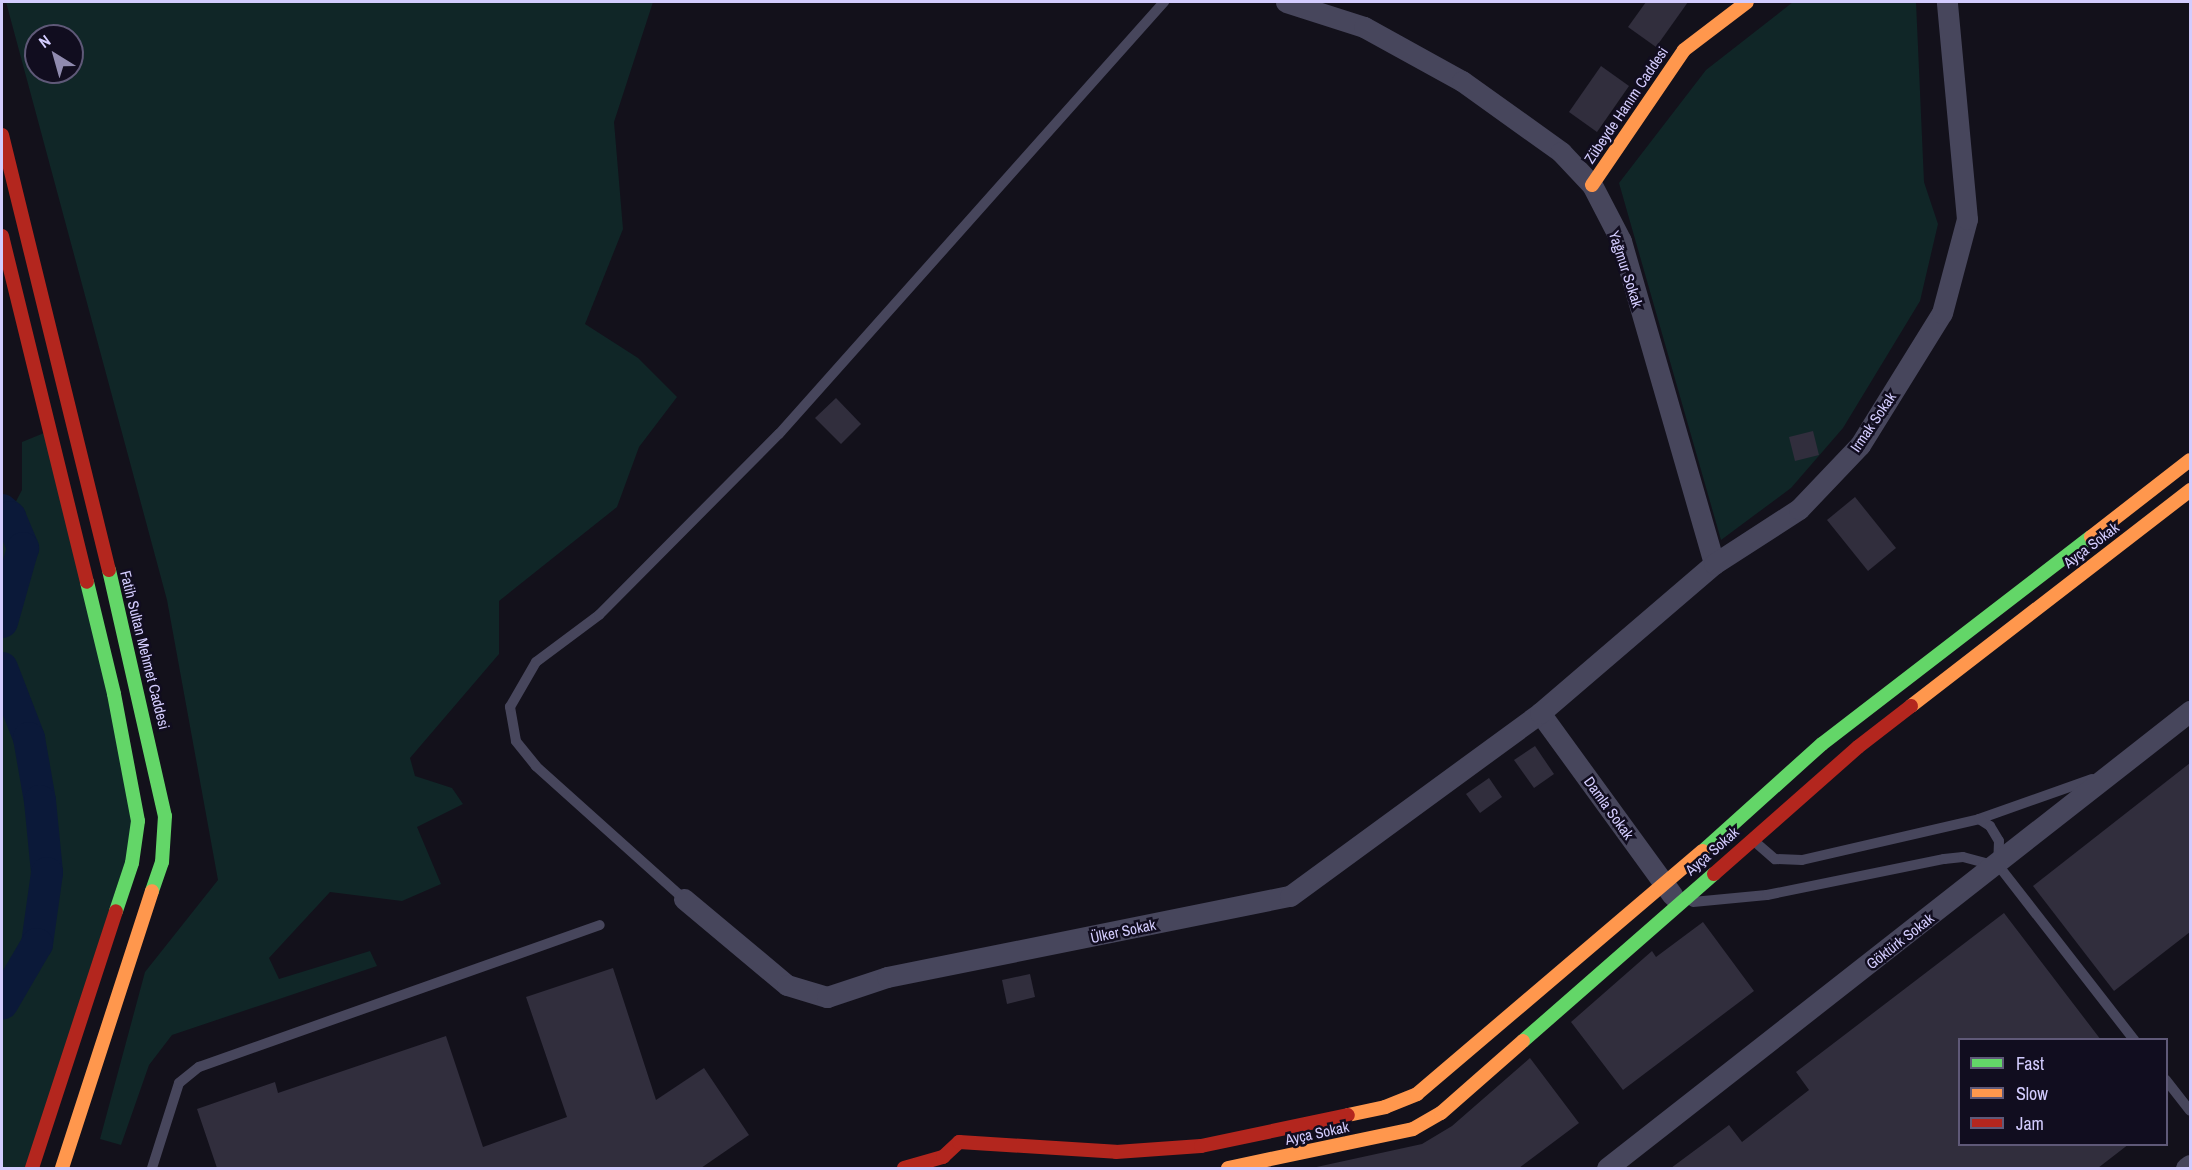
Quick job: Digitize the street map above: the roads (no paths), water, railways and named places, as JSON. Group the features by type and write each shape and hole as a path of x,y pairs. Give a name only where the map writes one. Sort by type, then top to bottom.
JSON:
{"street":[{"name":"Yağmur Sokak","path":"1286,2 1364,27 1462,81 1561,152 1592,185 1621,241 1714,564"},
{"name":"Zübeyde Hanım Caddesi","path":"1592,185 1684,50 1747,2"},
{"name":"Irmak Sokak","path":"1540,713 1714,564 1799,509 1860,445 1942,313 1967,219 1947,2"},
{"name":"Fatih Sultan Mehmet Caddesi","path":"2,135 151,741 165,816 162,862 62,1168"},
{"path":"2,236 114,694 138,821 132,863 32,1168"},
{"name":"Ayça Sokak","path":"947,1162 958,1142 1116,1152 1201,1146 1385,1107 1417,1094 1664,885 1822,744 2190,460"},
{"name":"Ayça Sokak","path":"1228,1168 1413,1129 1442,1113 1752,838 1876,733 2190,490"},
{"name":"Göktürk Sokak","path":"1607,1168 1998,865 2190,711"},
{"name":"Ülker Sokak","path":"684,899 787,985 827,997 886,977 1290,896 1540,713"},
{"name":"Damla Sokak","path":"1540,713 1678,903"},
{"path":"904,1168 947,1162"},
{"path":"2186,1168 2190,1165"}],"lane":[{"path":"684,899 536,766 516,741 510,707 536,662 599,615 778,434 1164,2"},
{"path":"1752,838 1775,859 1802,860 1979,819 2118,769"},
{"path":"1979,819 1990,826 1999,841 1998,865"},
{"path":"1678,903 1767,895 1944,859 1963,857 1998,865 2132,1038"},
{"path":"152,1168 179,1083 199,1067 600,925"},
{"path":"2168,1083 2190,1111"}],"waterway":[{"path":"2,510 10,517 23,548 2,622"},
{"path":"2,668 29,738 40,801 47,873 37,944 2,1004"}]}
